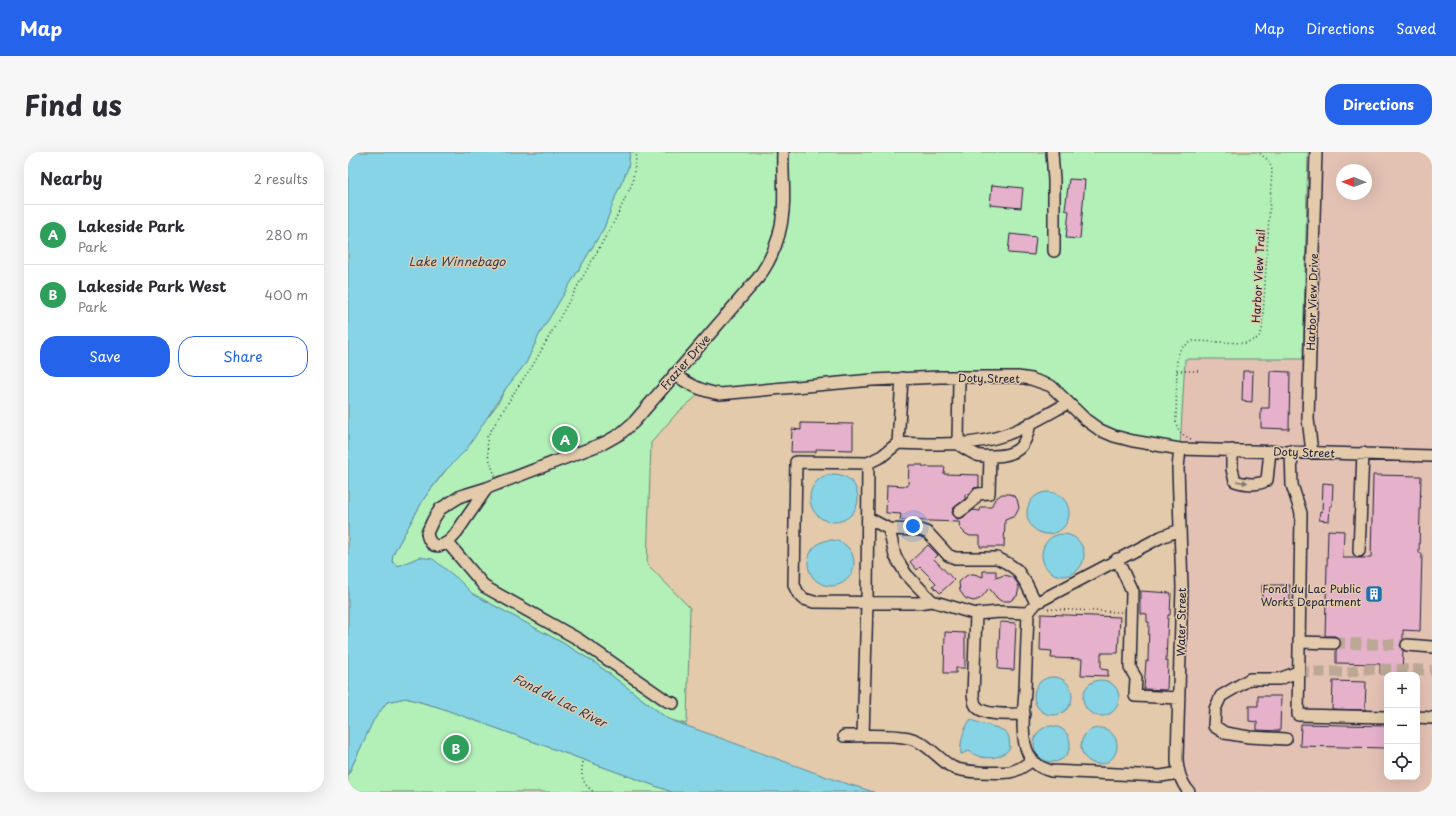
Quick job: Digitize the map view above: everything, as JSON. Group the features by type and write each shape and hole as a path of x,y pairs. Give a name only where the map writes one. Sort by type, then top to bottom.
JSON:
{"street":[{"name":"Frazier Drive","path":"448,543 440,546 434,545 427,537 427,533 433,520 440,509 461,496 498,484 602,444 615,437 634,422 758,278 770,256 780,231 783,210 783,152"},
{"path":"1052,152 1054,251"},
{"name":"Harbor View Drive","path":"1312,452 1308,419 1316,152"},
{"name":"Doty Street","path":"674,374 694,387 720,394 842,382 902,378 959,377 1031,379 1051,386 1086,420 1100,430 1114,436 1133,441 1180,449 1432,456"},
{"path":"958,444 959,377"},
{"path":"898,443 902,378"},
{"path":"1028,613 1000,612 976,614 932,601 918,603 867,603 814,602 804,599 798,593 794,584 796,462 868,464 882,456 898,443 958,444 980,441 1005,435 1068,403"},
{"path":"958,444 979,456 1005,456 1015,452 1022,445 1030,423"},
{"name":"Water Street","path":"1180,449 1178,468 1182,587 1177,758 1179,773 1189,792"},
{"path":"1232,450 1232,469 1235,481 1242,483 1262,483 1267,480 1270,451"},
{"path":"1291,451 1292,485 1301,513 1298,715 1384,717"},
{"path":"1359,551 1363,453"},
{"path":"959,512 970,504 978,494 989,493 990,456"},
{"path":"863,736 867,603 868,464"},
{"path":"486,488 448,543 485,587 578,639 667,701 674,703"},
{"path":"868,518 889,529 921,530 928,533 948,555 955,558 997,558 1007,563 1017,570 1026,583 1036,603"},
{"path":"889,529 895,556 906,574 932,601"},
{"path":"1179,773 1161,776 1051,771 1041,768 1032,760 1027,752 1024,739 1024,714 1028,613 1036,603 1117,559 1161,537 1180,530"},
{"path":"1117,559 1132,591 1130,668 1136,678 1135,696 1179,698"},
{"path":"976,614 973,695 976,705 981,711 992,713 1024,714"},
{"path":"1299,642 1334,643"},
{"path":"1407,645 1432,647"},
{"path":"1286,739 1225,734 1214,726 1215,709 1221,696 1250,679 1279,679 1298,672"},
{"path":"1420,717 1432,718"},
{"path":"844,736 891,736 909,738 928,747 948,764 962,771 1011,772 1023,768 1032,760"}],"path":[{"path":"498,484 488,455 487,437 517,388 534,365 614,220 632,184 637,152"},
{"name":"Harbor View Trail","path":"1194,440 1182,434 1177,428 1177,359 1180,350 1192,341 1245,343 1258,338 1262,331 1272,170 1269,161 1258,152"},
{"path":"1177,371 1199,371"},
{"path":"1047,609 1132,612"},
{"path":"583,762 580,773 588,788 594,792"}],"shaded area":[{"path":"1316,152 1432,152 1432,792 1189,792 1183,783 1178,468 1185,359 1310,359"}],"green space":[{"path":"630,152 1308,152 1303,359 1185,359 1180,449 1114,436 1064,400 1031,379 702,390 676,414 651,443 647,564 690,608 687,720 686,724 668,719 594,662 561,642 473,594 458,579 420,557 398,566 392,561 393,554 425,497 497,405 506,388 526,363 539,335 604,228 628,168"},
{"path":"405,698 438,707 672,792 348,792 348,775 373,721 387,702"}],"water":[{"name":"Lake Winnebago","path":"348,152 630,152 628,168 604,228 539,335 526,363 506,388 467,449 443,473 425,497 393,554 392,562 398,566 420,557 433,559 458,579 473,594 561,642 594,662 668,719 835,780 874,792 672,792 438,707 406,698 387,702 373,721 348,775"},
{"path":"834,474 843,476 851,481 856,489 858,498 856,507 851,515 843,520 834,522 825,520 817,515 812,507 810,498 812,489 817,481 825,476"},
{"path":"1048,492 1063,498 1069,513 1063,528 1048,534 1033,528 1027,513 1033,498"},
{"path":"1059,534 1067,534 1078,540 1084,551 1084,559 1078,570 1067,576 1059,576 1048,570 1042,559 1042,551 1048,540"},
{"path":"831,540 844,544 850,550 854,563 850,576 844,582 831,586 818,582 812,576 808,563 812,550 818,544"},
{"path":"1053,677 1066,683 1072,696 1066,709 1053,715 1040,709 1034,696 1040,683"},
{"path":"1105,680 1114,685 1118,691 1118,705 1114,711 1105,716 1097,716 1088,711 1084,705 1083,694 1088,685 1094,681"},
{"path":"971,719 1006,732 1009,737 1010,748 1001,755 991,758 985,758 969,751 961,754 963,736"},
{"path":"1056,726 1065,731 1069,737 1069,751 1065,757 1056,762 1048,762 1039,757 1035,751 1034,740 1039,731 1045,727"},
{"path":"1103,728 1112,733 1116,739 1116,753 1112,759 1103,764 1095,764 1086,759 1082,753 1081,742 1086,733 1092,729"}],"building":[{"path":"1069,179 1085,180 1080,239 1066,238 1069,211 1065,210"},
{"path":"992,185 1023,188 1021,208 990,205"},
{"path":"1010,234 1036,237 1034,255 1008,253"},
{"path":"1243,371 1253,371 1252,402 1242,401"},
{"path":"1270,371 1290,372 1289,429 1261,428 1261,408 1269,408"},
{"path":"801,423 853,424 853,450 816,449 816,452 791,452 792,429 801,430"},
{"path":"909,465 923,465 923,467 945,467 944,474 979,475 979,487 974,488 969,495 965,494 965,499 953,509 952,513 957,519 963,518 973,510 980,511 981,507 991,507 995,499 1002,494 1010,494 1014,496 1017,499 1019,508 1015,516 1005,520 1004,547 980,547 980,536 970,536 966,534 960,528 959,522 900,520 901,514 886,513 887,485 908,486"},
{"name":"Fond du Lac Public Works Department","path":"1373,475 1421,476 1419,553 1422,553 1420,631 1403,630 1403,640 1400,645 1403,650 1402,672 1384,672 1384,674 1380,674 1380,664 1336,663 1336,650 1340,646 1340,640 1335,636 1325,636 1328,530 1344,531 1343,558 1371,558"},
{"path":"1323,483 1333,484 1332,506 1330,506 1329,521 1319,520 1320,511 1322,512"},
{"path":"928,545 938,555 934,559 954,580 940,593 933,586 936,583 920,567 917,570 910,562"},
{"path":"983,571 996,571 996,578 1004,575 1013,577 1019,588 1017,596 1010,601 1001,601 989,588 981,598 977,600 973,601 965,598 960,591 959,582 970,574 983,577"},
{"path":"1262,585 1290,585 1290,603 1262,603"},
{"path":"1140,591 1171,593 1170,615 1168,615 1166,661 1168,661 1167,690 1144,689 1146,661 1148,661 1149,622 1147,622 1147,614 1140,613"},
{"path":"1041,614 1120,617 1118,653 1101,653 1101,669 1108,670 1108,676 1081,675 1082,659 1051,658 1052,651 1040,650"},
{"path":"1000,622 1016,623 1014,670 998,669"},
{"path":"945,632 965,633 965,668 956,668 956,673 944,673"},
{"path":"1333,681 1366,682 1365,710 1332,709"},
{"path":"1258,696 1281,696 1280,731 1257,730 1257,722 1249,721 1249,706 1258,706"},
{"path":"1301,724 1384,726 1384,748 1300,746"}],"tunnel":[{"path":"1334,643 1407,645"},
{"path":"1298,672 1350,672 1362,669 1432,670"}],"place":[{"name":"Lakeside Park","path":"565,439"},
{"name":"Fond du Lac Public Works Department","path":"1374,594"},
{"name":"Lakeside Park West","path":"456,748"}],"water label":[{"name":"Fond du Lac River","path":"560,700"}]}
